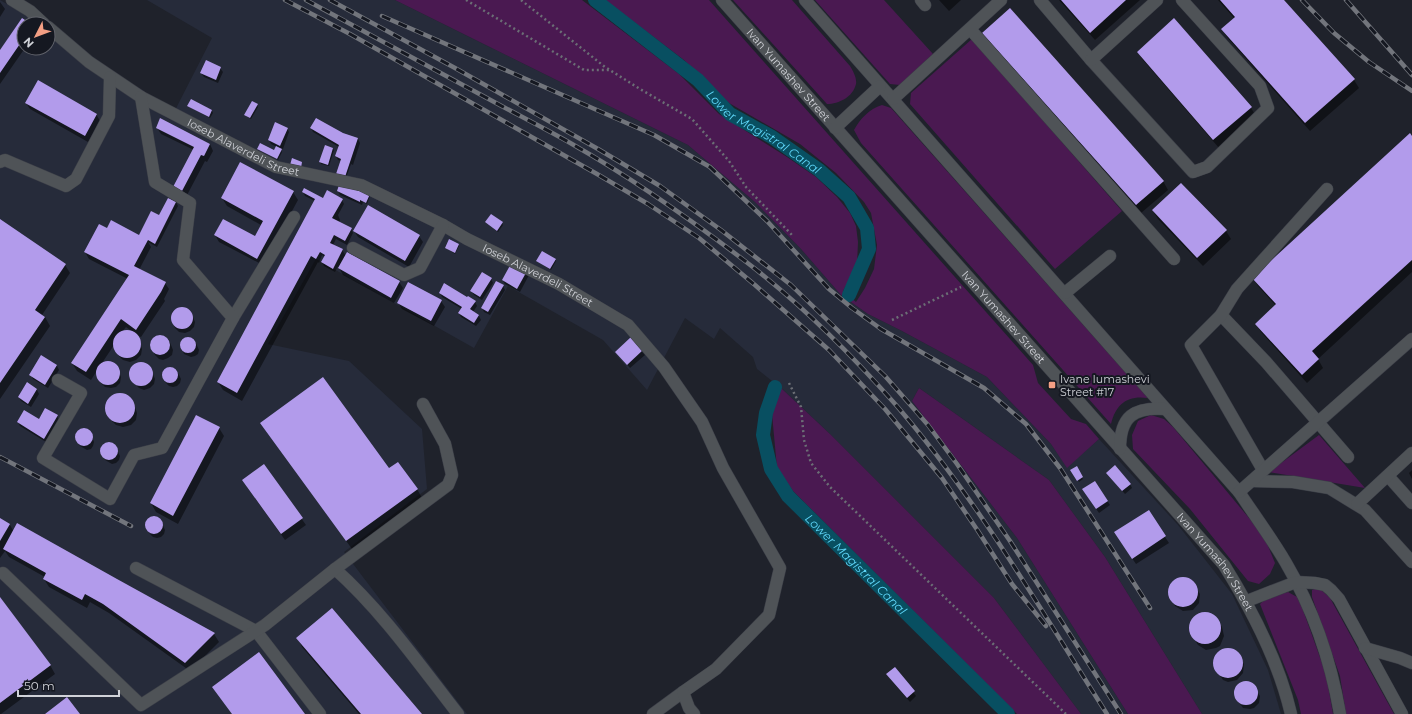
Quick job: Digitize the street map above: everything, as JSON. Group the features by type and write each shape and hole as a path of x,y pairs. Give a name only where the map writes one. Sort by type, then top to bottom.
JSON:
{"street":[{"path":"12,0 35,16"},
{"name":"Ivan Yumashev Street","path":"722,0 1224,565 1246,601 1273,660 1291,714"},
{"path":"805,0 1239,492 1286,563 1296,582 1318,631 1336,691 1340,714"},
{"path":"893,99 1001,0"},
{"path":"1040,0 1091,60 1192,172 1207,167 1268,108 1260,86 1182,0"},
{"path":"1091,60 1157,0"},
{"path":"970,29 1174,259"},
{"name":"Ioseb Alaverdeli Street","path":"56,34 89,62 141,97 276,167 361,185 559,284 628,325 664,367 702,422 723,468 780,568 769,615 716,669 653,714"},
{"path":"0,162 5,160 66,186 76,179 109,116 110,77"},
{"path":"835,128 880,86"},
{"path":"141,97 155,182 190,203 182,260 233,318"},
{"path":"1263,470 1191,345 1221,315 1237,288 1327,189"},
{"path":"58,380 81,393 43,458 110,499 134,455 162,448 233,318 294,217"},
{"path":"353,248 404,275 420,268 443,225"},
{"path":"1065,293 1110,256"},
{"path":"1221,315 1266,362 1348,457"},
{"path":"1239,492 1412,339"},
{"path":"3,573 140,710 256,631 335,569 448,484 452,475 445,444 423,404"},
{"path":"1120,448 1122,428 1133,414 1141,410 1152,408 1165,409"},
{"path":"1357,504 1412,454"},
{"path":"1388,476 1412,503"},
{"path":"1252,481 1292,482 1329,488 1365,510 1412,562"},
{"path":"136,568 256,631 320,714"},
{"path":"335,569 374,607 458,714"},
{"path":"1246,601 1296,582 1315,582 1325,585 1331,590 1346,612 1402,714"},
{"path":"1365,648 1412,663"},
{"path":"683,692 689,708 694,714"}],"path":[{"path":"466,0 584,70 611,70"},
{"path":"521,0 611,70 640,89 692,119 729,161 746,186 792,235"},
{"path":"892,320 972,281"},
{"path":"789,384 801,407 804,440 811,463 830,487 1066,714"}],"shaded area":[{"path":"0,0 26,16 16,16 16,56 56,56 56,40 84,63 170,120 212,38 147,0 395,0 688,145 755,202 801,249 841,295 868,314 987,377 1051,444 1067,467 1099,439 1178,525 1232,594 1268,670 1281,714 1202,714 1105,557 1049,480 919,388 912,401 1017,538 1128,714 1081,714 994,598 830,434 781,388 757,369 753,357 720,328 714,339 685,318 647,390 603,340 508,286 474,348 316,259 268,344 349,361 422,429 427,489 344,552 467,714 0,714"},
{"path":"395,0 582,0 679,74 719,114 816,177 837,197 850,213 856,226 858,242 857,266 843,291 856,302 874,269 877,245 871,213 864,202 836,173 800,144 729,103 684,60 605,0 709,0 1033,365 1038,383 1071,419 1086,424 1099,439 1067,468 1051,444 987,377 868,314 841,295 801,249 755,202 688,145"},
{"path":"733,0 792,0 850,66 856,82 852,93 841,101 827,104"},
{"path":"815,0 884,0 933,54 900,85 890,84"},
{"path":"972,39 1122,211 1055,269 910,104 911,93"},
{"path":"882,105 891,108 1148,398 1134,398 1124,402 1116,411 1111,424 861,143 854,130 865,115"},
{"path":"781,388 830,434 994,598 1081,714 1017,714 793,491 777,468 772,414"},
{"path":"919,388 1049,480 1105,557 1202,714 1128,714 1017,538 912,401"},
{"path":"1151,415 1164,419 1173,427 1264,536 1275,563 1270,574 1259,584 1248,581 1190,509 1133,449 1132,435 1138,421"},
{"path":"1319,435 1365,488 1269,472"},
{"path":"1318,587 1330,598 1394,714 1346,714 1340,676 1312,597 1312,590"},
{"path":"1288,592 1297,597 1303,610 1326,674 1333,714 1301,714 1298,700 1260,604 1266,598"}],"building":[{"path":"1061,0 1126,0 1090,33"},
{"path":"1220,0 1284,0 1355,79 1305,123 1221,29 1235,17"},
{"path":"1010,8 1164,181 1136,205 982,33"},
{"path":"1174,18 1252,107 1213,140 1137,52"},
{"path":"16,27 16,50 0,73 0,50"},
{"path":"206,60 221,67 216,80 200,73"},
{"path":"38,80 97,114 85,136 25,103"},
{"path":"191,99 212,110 209,117 187,106"},
{"path":"252,101 258,104 250,118 244,115"},
{"path":"160,118 210,144 204,156 201,155 182,191 173,187 194,147 156,128"},
{"path":"316,118 343,133 358,138 345,177 336,174 341,159 335,156 339,145 310,128"},
{"path":"275,122 288,128 280,146 268,140"},
{"path":"1410,133 1412,136 1412,260 1312,351 1319,359 1302,375 1255,324 1276,304 1252,278"},
{"path":"260,143 274,150 276,146 282,149 277,159 257,149"},
{"path":"325,145 333,148 328,165 319,162"},
{"path":"292,158 302,162 301,168 290,165"},
{"path":"240,162 294,191 257,259 214,235 223,219 255,236 263,221 221,198"},
{"path":"1181,183 1227,230 1197,258 1152,210"},
{"path":"339,185 370,194 366,203 360,200 360,202 337,191"},
{"path":"304,188 323,198 327,190 343,199 332,218 352,228 345,241 334,235 330,243 343,249 333,269 321,262 325,255 320,252 316,259 311,256 237,393 217,382 315,199 302,192"},
{"path":"168,198 176,202 155,244 148,240 134,266 166,282 136,330 121,319 86,372 71,363 129,275 84,252 99,224 107,228 111,220 139,235 151,211 159,215"},
{"path":"368,205 420,235 405,261 353,231"},
{"path":"491,214 503,222 497,231 485,222"},
{"path":"0,219 66,264 35,310 45,317 0,383"},
{"path":"449,239 459,244 455,253 445,248"},
{"path":"542,251 556,259 550,269 536,261"},
{"path":"347,252 400,281 391,298 338,268"},
{"path":"512,262 527,271 517,289 502,280"},
{"path":"482,272 492,278 480,297 470,291"},
{"path":"496,281 504,285 488,312 481,308"},
{"path":"408,282 442,300 431,321 397,303"},
{"path":"444,283 476,301 470,309 479,315 474,323 458,313 462,307 439,293"},
{"path":"178,307 186,307 193,314 193,322 186,329 178,329 171,322 171,314"},
{"path":"127,330 137,334 141,344 137,354 127,358 117,354 113,344 117,334"},
{"path":"156,335 164,335 170,341 170,349 164,355 156,355 150,349 150,341"},
{"path":"185,337 191,337 196,342 194,351 191,353 185,353 180,348 180,342"},
{"path":"631,337 643,350 627,365 615,352"},
{"path":"41,355 57,365 45,385 29,375"},
{"path":"108,361 116,365 120,373 116,381 108,385 100,381 96,373 100,365"},
{"path":"141,362 149,366 153,374 149,382 141,386 133,382 129,374 133,366"},
{"path":"167,367 173,367 178,372 176,381 173,383 167,383 162,378 162,372"},
{"path":"323,377 389,468 398,462 418,489 346,541 260,423"},
{"path":"27,382 37,389 28,404 18,397"},
{"path":"120,393 131,397 135,408 131,419 120,423 109,419 105,408 109,397"},
{"path":"45,408 58,415 44,439 17,422 24,410 39,419"},
{"path":"196,415 220,427 173,516 150,503"},
{"path":"84,428 90,431 93,437 90,443 84,446 78,443 75,437 78,431"},
{"path":"109,442 115,445 118,451 115,457 109,460 103,457 100,451 103,445"},
{"path":"264,464 303,518 281,534 242,480"},
{"path":"1115,465 1131,484 1122,491 1106,473"},
{"path":"1077,466 1083,477 1077,481 1070,470"},
{"path":"1095,481 1108,501 1096,509 1082,489"},
{"path":"1149,510 1166,536 1132,559 1114,532"},
{"path":"154,516 160,519 163,525 160,531 154,534 148,531 145,525 148,519"},
{"path":"0,518 10,524 0,541"},
{"path":"17,523 215,633 185,663 103,604 85,594 82,600 43,579 46,573 3,549"},
{"path":"1183,577 1194,581 1198,592 1194,603 1183,607 1172,603 1168,592 1172,581"},
{"path":"0,597 51,665 0,703"},
{"path":"332,608 422,714 361,714 296,638"},
{"path":"1202,612 1208,612 1218,619 1221,628 1220,634 1214,641 1208,644 1202,644 1192,637 1189,631 1189,625 1196,615"},
{"path":"1228,648 1239,652 1243,663 1239,674 1228,678 1217,674 1213,663 1217,652"},
{"path":"259,652 305,714 232,714 212,687"},
{"path":"895,667 915,691 907,698 886,674"},
{"path":"1246,681 1255,684 1258,693 1255,702 1246,705 1237,702 1234,693 1237,684"},
{"path":"67,697 80,714 45,714"}],"waterway":[{"name":"Lower Magistral Canal","path":"595,0 698,80 730,114 772,137 819,170 849,197 867,228 869,249 849,295"},
{"name":"Lower Magistral Canal","path":"775,387 766,413 763,435 771,469 788,496 1008,714"}],"railway":[{"path":"285,0 350,34 597,174 648,204 699,238 829,350 885,409 942,478 1012,584 1046,626"},
{"path":"306,0 551,132 639,185 682,214 745,261 805,311 861,366 926,441 981,517 1007,556 1107,714"},
{"path":"330,0 455,68 660,186 721,230 791,285 885,376 928,425 1010,541 1121,714"},
{"path":"1302,0 1334,33 1369,62 1412,91"},
{"path":"1346,0 1412,75"},
{"path":"382,16 654,135 710,167 767,221 829,289 852,308 881,329 984,388 1026,424 1060,468 1150,608"},
{"path":"0,457 131,526"}],"place":[{"name":"Ivane Iumashevi Street #17","path":"1052,385"}]}
